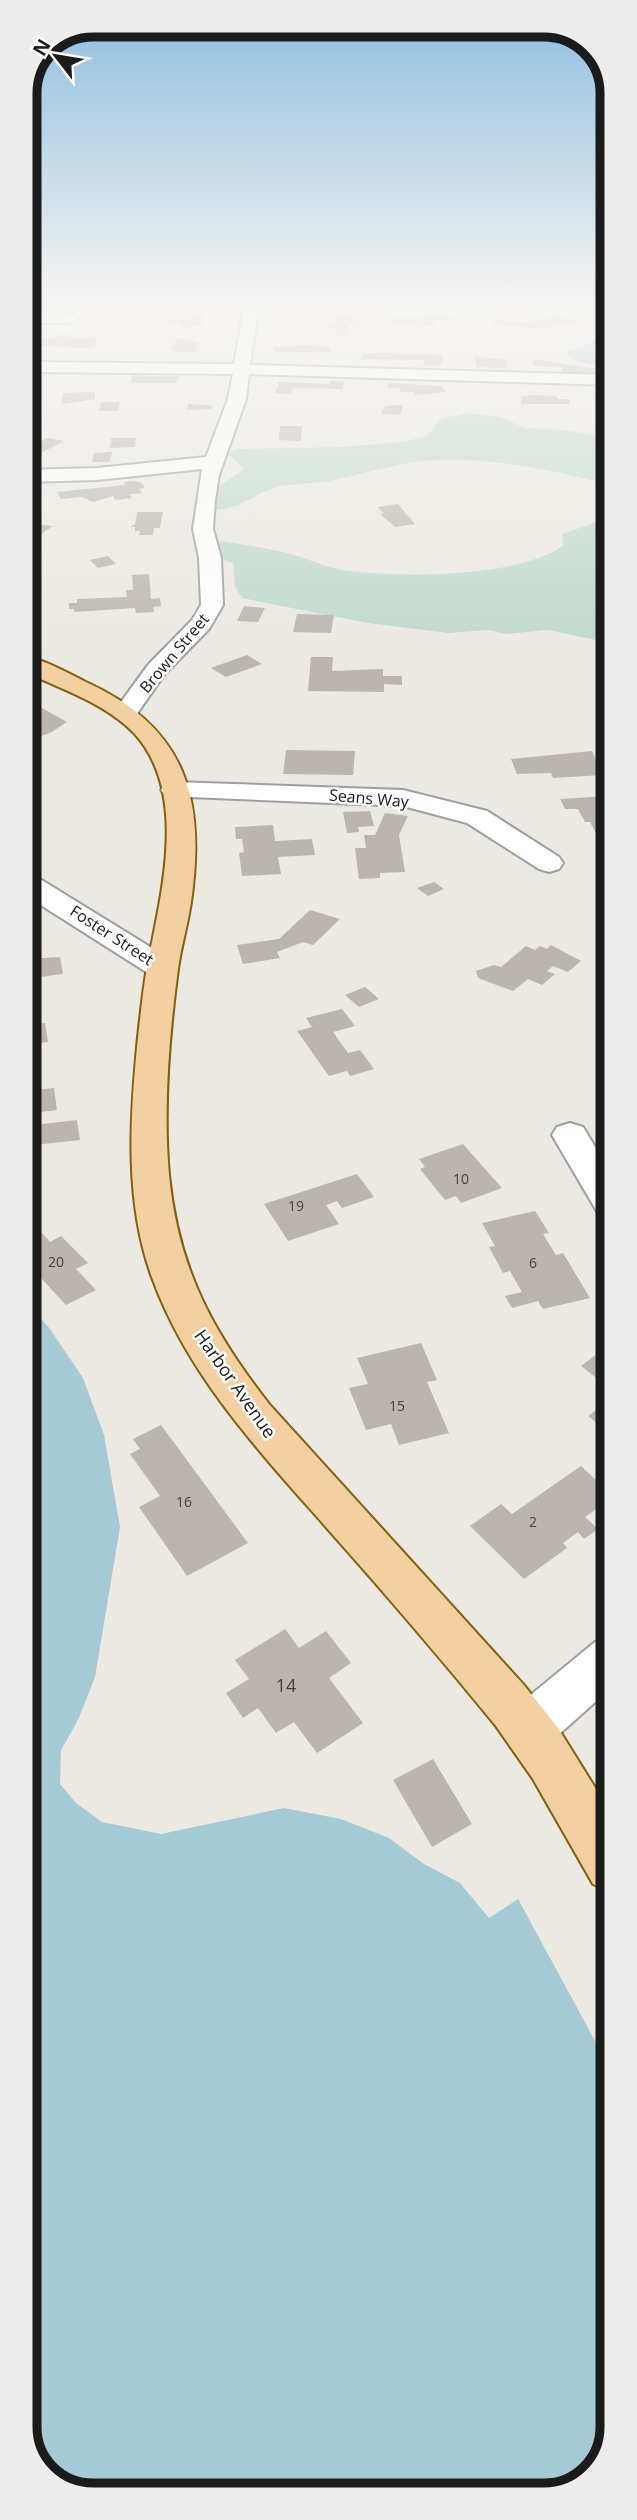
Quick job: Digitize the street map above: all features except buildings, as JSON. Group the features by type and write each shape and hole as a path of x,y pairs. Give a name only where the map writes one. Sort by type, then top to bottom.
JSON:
{"main road":[{"name":"Harbor Avenue","path":"37,669 125,713 145,730 168,767 174,790 179,860 173,919 162,968 153,1076 152,1188 160,1240 181,1299 206,1348 262,1427 360,1534 528,1729 600,1845"}],"street":[{"name":"Brown Street","path":"125,713 156,670 201,624 212,605 210,558 203,529 205,500 214,462 231,420"},
{"path":"37,476 97,474 214,462"},
{"name":"Seans Way","path":"174,790 403,798 477,817 549,863"},
{"name":"Foster Street","path":"37,890 162,968"},
{"path":"570,1135 600,1186"},
{"path":"528,1729 600,1667"}],"green space":[{"path":"441,420 506,420 525,428 564,430 600,436 600,482 518,465 469,460 422,461 329,481 281,486 222,509 212,509 203,504 222,484 244,469 228,454 237,449 342,447 403,442 427,436"},
{"path":"600,521 600,640 548,630 505,634 488,630 448,633 368,623 242,598 235,586 233,563 216,557 214,543 222,541 291,554 342,570 424,574 487,570 543,557 563,546 562,534"}],"water":[{"path":"37,1314 83,1378 104,1435 120,1527 95,1677 78,1720 61,1750 60,1784 76,1803 102,1822 161,1834 284,1808 341,1819 389,1838 424,1864 460,1883 489,1918 518,1899 600,2050 600,2427 599,2438 591,2458 572,2476 544,2483 89,2483 62,2474 44,2455 37,2427"}]}
